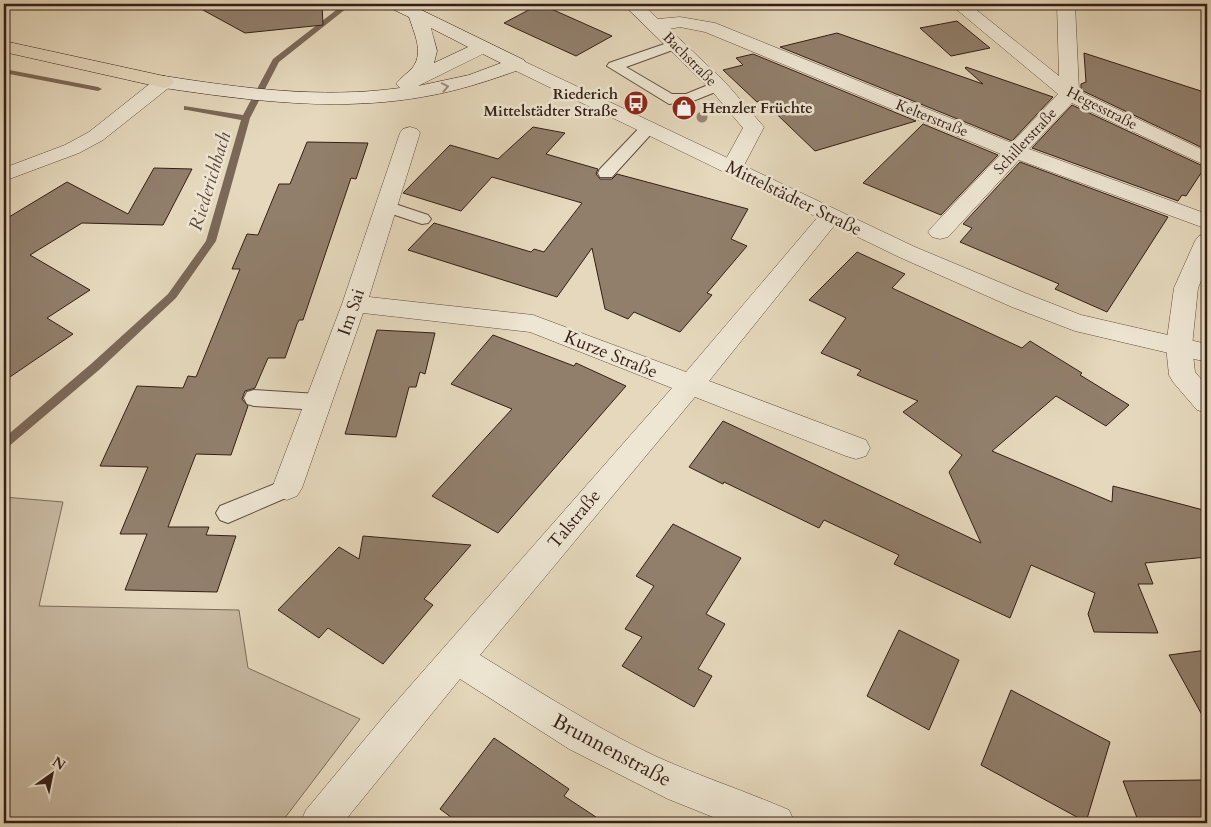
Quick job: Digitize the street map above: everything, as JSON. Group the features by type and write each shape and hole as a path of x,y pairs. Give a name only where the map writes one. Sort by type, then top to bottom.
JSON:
{"highway":[{"path":"4,46 164,82"}],"street":[{"name":"Mittelstädter Straße","path":"396,4 648,128 907,252 1075,322 1207,353"},
{"name":"Bachstraße","path":"632,4 657,25 718,86 754,127 732,168"},
{"name":"Hegesstraße","path":"959,4 1069,94 1207,160"},
{"name":"Schillerstraße","path":"940,232 1069,94 1066,4"},
{"path":"405,85 418,74 427,62 429,51 417,14"},
{"name":"Kelterstraße","path":"657,25 680,22 708,27 1016,152 1207,222"},
{"path":"362,96 405,85 483,47"},
{"path":"4,175 72,149 96,136 164,82 231,92 301,97 362,96 444,88 488,76 517,64"},
{"name":"Im Sai","path":"287,488 354,304 410,133"},
{"name":"Talstraße","path":"319,823 456,658 690,385 831,216"},
{"path":"1207,241 1186,288 1179,346 1182,375 1207,403"},
{"name":"Kurze Straße","path":"354,304 533,324 856,448"},
{"name":"Brunnenstraße","path":"456,658 568,729 624,760 706,797 776,823"}],"lane":[{"path":"676,44 614,66 669,99 688,98 718,86"},
{"path":"606,173 648,128"},
{"path":"386,206 422,218"},
{"path":"254,398 318,402"},
{"path":"228,513 287,488"}],"shaded area":[{"path":"4,497 63,502 39,606 239,610 248,668 360,719 281,823 4,823"}],"building":[{"path":"192,4 322,4 323,25 245,33"},
{"path":"540,4 612,36 576,56 504,23"},
{"path":"957,21 990,48 951,56 920,28"},
{"path":"837,33 983,84 965,68 1053,97 1012,141 780,47"},
{"path":"1084,53 1207,93 1207,150 1081,90 1081,84 1086,82"},
{"path":"753,54 916,121 815,151 762,100 757,102 723,70 743,65 736,58"},
{"path":"1072,105 1205,167 1186,196 1182,195 1178,201 1032,148"},
{"path":"923,124 998,155 941,215 863,183"},
{"path":"533,127 565,133 546,154 598,169 596,174 600,179 612,179 617,174 748,209 731,239 747,246 707,293 712,295 680,332 634,312 628,319 605,309 592,248 557,297 408,250 434,223 531,252 534,249 544,252 582,203 492,177 461,211 403,193 450,145 498,159"},
{"path":"307,142 368,143 356,179 351,178 303,320 299,320 297,324 285,358 268,358 255,388 245,391 242,399 248,406 231,455 196,454 168,527 209,527 206,535 236,536 217,592 125,590 147,534 120,534 148,467 100,466 137,386 183,388 188,376 196,377 240,269 232,269 247,234 258,235 279,184 290,184"},
{"path":"1020,162 1168,217 1107,312 1055,289 1059,284 960,242 972,228 963,224"},
{"path":"154,168 192,169 163,225 82,223 30,255 90,290 47,318 73,334 4,381 4,220 67,182 128,214"},
{"path":"857,252 905,274 892,288 1022,348 1030,341 1129,405 1106,426 1056,396 992,451 1112,502 1113,486 1207,511 1207,557 1145,563 1153,584 1138,584 1158,633 1094,632 1088,614 1095,593 1031,565 1010,618 894,564 899,555 824,520 819,528 689,467 723,421 981,543 949,472 962,455 903,412 918,401 857,375 861,370 821,353 846,318 809,300"},
{"path":"377,330 435,333 425,374 420,372 416,387 409,387 396,437 345,434"},
{"path":"493,335 574,366 576,363 626,386 498,533 432,496 512,409 451,384"},
{"path":"673,524 741,558 706,614 725,624 698,669 712,676 694,707 622,666 642,637 625,629 654,586 636,576"},
{"path":"363,536 471,545 424,599 433,605 383,664 328,628 319,638 278,610 339,547 359,559"},
{"path":"899,630 959,660 929,730 867,696"},
{"path":"1207,650 1207,724 1169,655"},
{"path":"1011,690 1110,742 1086,822 981,765"},
{"path":"494,738 569,789 564,796 605,823 459,823 440,809"},
{"path":"1202,780 1207,793 1207,823 1139,823 1123,781"}],"waterway":[{"name":"Riederichbach","path":"246,118 276,61 348,4"},
{"path":"4,71 98,89"},
{"path":"187,108 246,118"},
{"name":"Riederichbach","path":"4,444 95,367 172,296 211,241 246,118"}],"place":[{"name":"Riederich Mittelstädter Straße","path":"636,103"},
{"name":"Henzler Früchte","path":"684,108"}]}
